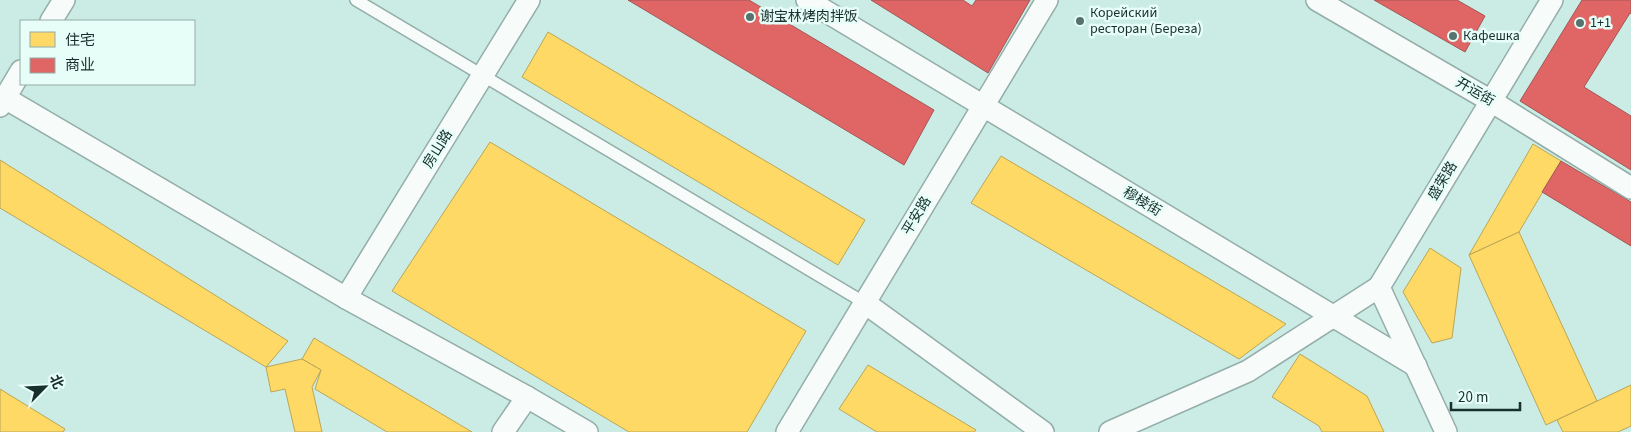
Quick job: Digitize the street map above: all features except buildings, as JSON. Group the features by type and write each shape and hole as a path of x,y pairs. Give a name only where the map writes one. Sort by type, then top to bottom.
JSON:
{"street":[{"path":"52,20 64,0"},
{"name":"房山路","path":"346,298 530,0"},
{"name":"穆棱街","path":"807,0 1416,366"},
{"name":"平安路","path":"787,432 1047,0"},
{"name":"开运街","path":"1317,0 1491,101 1631,188"},
{"name":"盛荣路","path":"1379,287 1552,0"},
{"path":"20,73 3,102 346,298 587,432"},
{"path":"1110,432 1248,371 1379,287 1446,432"},
{"path":"865,303 1042,432"},
{"path":"503,432 527,397"}],"lane":[{"path":"356,0 865,303"}],"place":[{"name":"谢宝林烤肉拌饭","path":"750,17"},
{"name":"Корейский ресторан (Береза)","path":"1080,21"},
{"name":"1+1","path":"1580,23"},
{"name":"Кафешка","path":"1453,36"}]}
